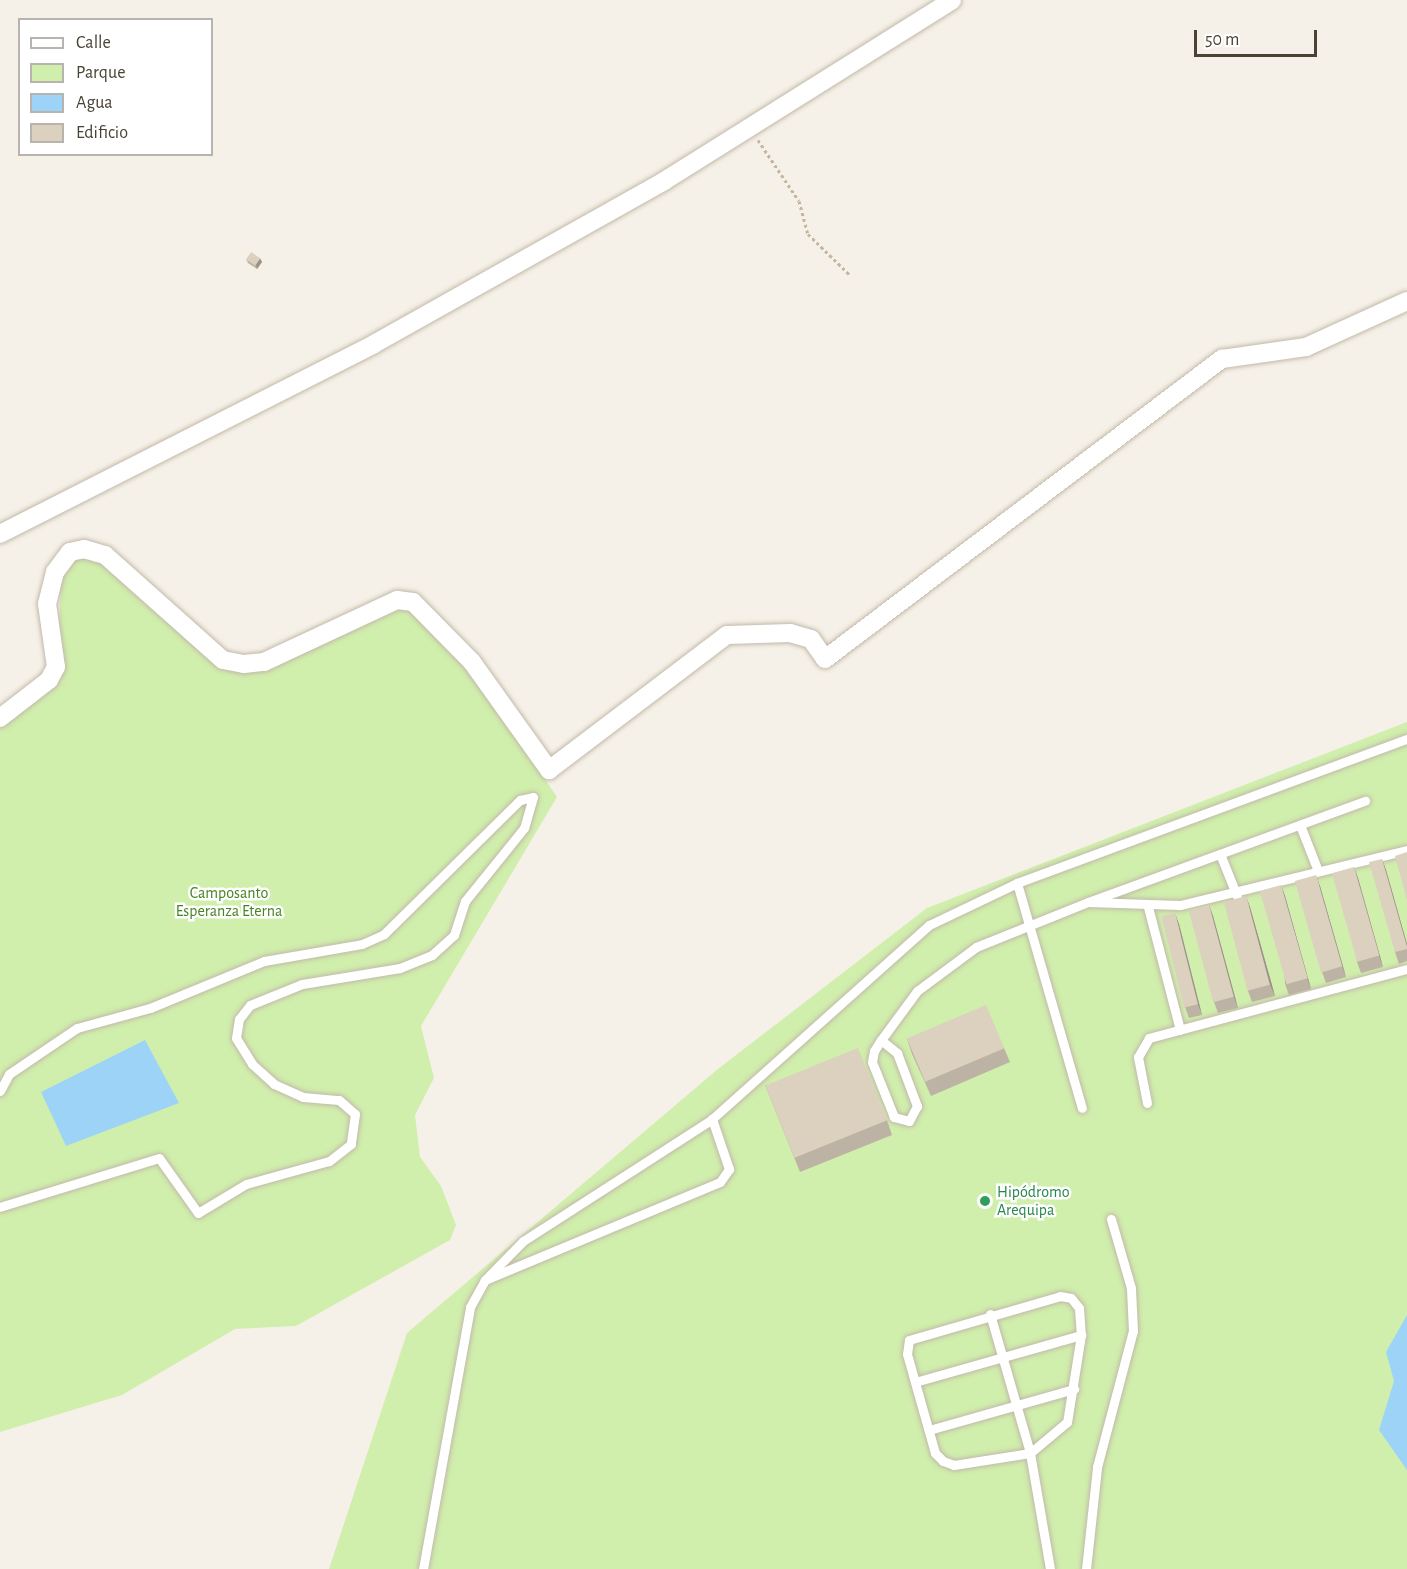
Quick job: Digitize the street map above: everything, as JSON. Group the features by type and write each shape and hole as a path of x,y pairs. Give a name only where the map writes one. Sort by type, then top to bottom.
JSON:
{"street":[{"path":"0,534 374,344 763,121 952,0"},
{"path":"0,718 50,680 56,667 47,604 55,572 70,552 84,549 105,555 223,660 244,664 264,662 397,600 413,602 472,662 549,770 727,635 790,633 811,639 825,659 1222,359 1306,347 1407,301"}],"lane":[{"path":"423,1569 462,1334 485,1280 523,1241 712,1119 918,933 1017,883 1407,738"},
{"path":"0,1090 9,1074 77,1028 150,1008 264,961 362,944 384,934 520,800 533,798 524,828 465,901 454,935 432,955 400,968 302,984 250,1005 239,1019 236,1038 252,1064 274,1084 303,1098 339,1100 355,1114 351,1144 329,1161 246,1184 198,1213 159,1158 0,1207"},
{"path":"881,1040 897,1053 917,1106 909,1121 894,1117 872,1062 881,1040 917,991 944,968 1002,933 1032,925 1088,902 1365,801"},
{"path":"1300,825 1318,871"},
{"path":"1088,902 1148,907 1237,896 1318,871 1407,850"},
{"path":"1221,854 1237,896"},
{"path":"1017,883 1032,925 1082,1108"},
{"path":"1148,907 1180,1030"},
{"path":"1146,1103 1138,1057 1142,1046 1149,1038 1407,969"},
{"path":"485,1280 720,1182 729,1169 712,1119"},
{"path":"1086,1569 1096,1467 1133,1331 1131,1288 1112,1219"},
{"path":"1065,1296 1079,1308 1081,1335 1067,1422 1030,1453 948,1464 938,1458 915,1382 909,1340 990,1314 1065,1296"},
{"path":"990,1314 1030,1453 1050,1569"},
{"path":"915,1382 1081,1335"},
{"path":"929,1430 1074,1389"}],"path":[{"path":"763,121 757,137 799,201 802,225 850,275"}],"green space":[{"name":"Camposanto Esperanza Eterna","path":"86,553 102,558 227,669 247,673 400,606 410,608 483,687 557,797 421,1026 434,1078 415,1115 420,1157 441,1186 456,1225 450,1240 296,1326 235,1329 122,1395 0,1432 0,724 57,681 61,577 72,560"},
{"name":"Hipódromo Arequipa","path":"1407,722 1407,1569 329,1569 407,1333 718,1069 927,908"}],"water":[{"path":"145,1040 179,1103 66,1146 41,1092"},
{"path":"1407,1315 1407,1470 1379,1430 1394,1381 1386,1352"}],"building":[{"path":"251,252 260,258 255,266 246,259"},
{"path":"1407,852 1407,900 1395,856"},
{"path":"1382,859 1407,947 1407,949 1395,952 1369,862"},
{"path":"1354,867 1379,955 1357,962 1332,873"},
{"path":"1316,875 1342,966 1321,972 1295,881"},
{"path":"1281,885 1308,978 1287,984 1260,891"},
{"path":"1246,896 1270,985 1248,991 1224,902"},
{"path":"1209,905 1234,997 1213,1002 1189,910"},
{"path":"1175,913 1198,1004 1184,1008 1161,916"},
{"path":"986,1005 1004,1048 925,1082 907,1039"},
{"path":"858,1048 887,1120 795,1158 765,1085"}],"place":[{"name":"Hipódromo Arequipa","path":"985,1201"}]}
